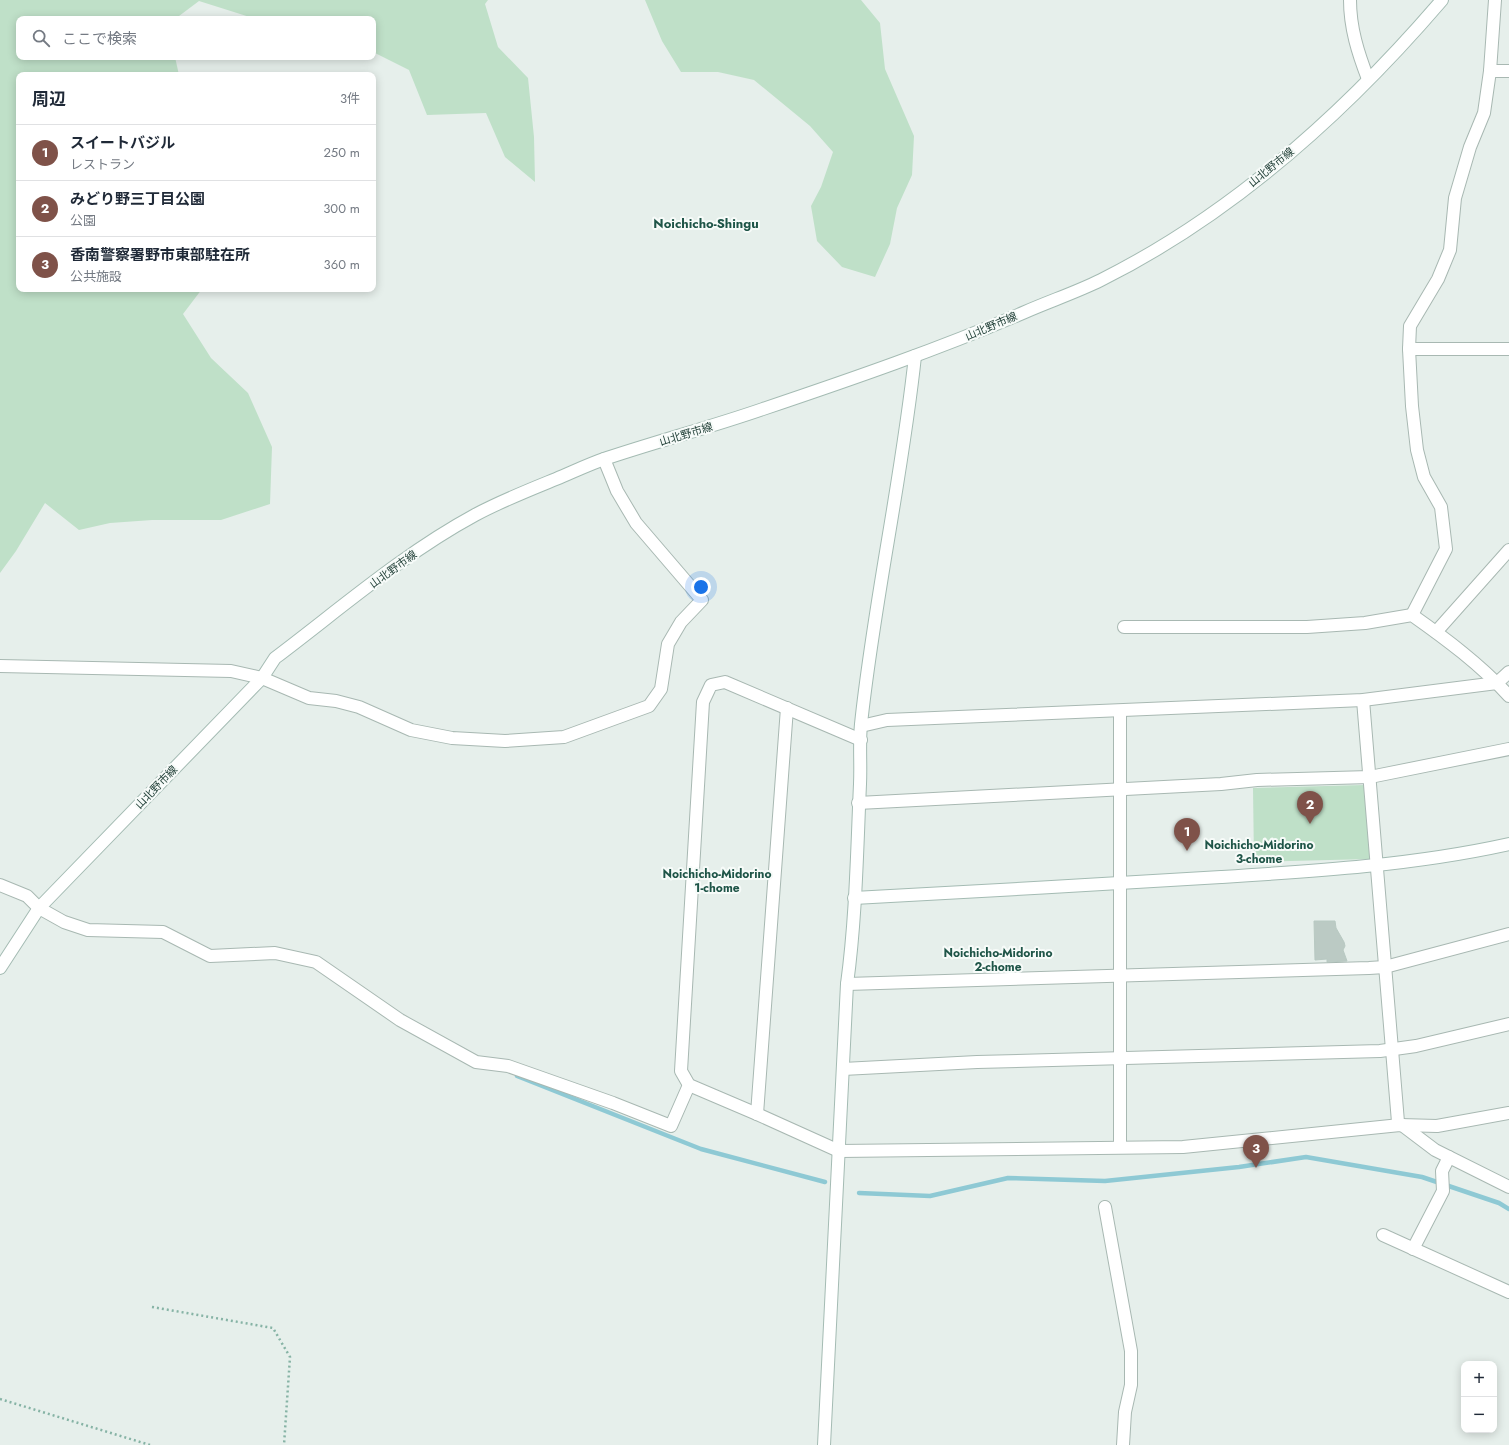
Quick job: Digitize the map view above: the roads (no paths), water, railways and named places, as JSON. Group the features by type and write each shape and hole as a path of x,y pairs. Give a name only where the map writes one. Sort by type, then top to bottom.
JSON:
{"street":[{"path":"1350,0 1350,14 1357,50 1368,79"},
{"name":"山北野市線","path":"0,968 39,908 262,678 275,658 412,554 474,516 522,493 604,459 712,427 915,356 970,335 1100,280 1171,240 1228,202 1282,160 1343,106 1442,0"},
{"path":"1412,615 1446,549 1441,507 1424,477 1417,450 1412,406 1409,349 1410,326 1438,279 1450,250 1455,198 1470,147 1484,113 1490,71 1495,0"},
{"path":"1490,71 1509,71"},
{"path":"1409,349 1509,349"},
{"path":"824,1445 847,984 852,952 861,726 870,659 908,420 915,356"},
{"path":"0,666 231,671 262,678 309,698 336,701 359,707 411,730 452,738 505,741 564,737 649,706 661,689 668,644 681,622 702,600 636,522 617,491 604,459"},
{"path":"1436,632 1509,550"},
{"path":"1124,627 1307,627 1365,623 1412,615 1436,632 1497,683 1509,696"},
{"path":"861,726 887,720 1363,700 1497,683 1509,672"},
{"path":"861,740 725,682 711,685 703,702 681,1071 689,1085 839,1151 1184,1147 1400,1125 1437,1126 1509,1113"},
{"path":"1363,700 1385,967 1390,1006 1390,1033 1398,1122 1434,1150 1509,1187"},
{"path":"757,1114 787,708"},
{"path":"1120,711 1118,790 1120,884 1120,1147"},
{"path":"858,804 1221,784 1257,780 1370,777 1509,750"},
{"path":"854,898 1120,884 1377,866 1509,844"},
{"path":"0,884 27,896 39,908 64,922 88,930 163,932 210,956 275,953 316,962 400,1020 476,1062 508,1066 613,1103 671,1126 689,1085"},
{"path":"847,984 1385,967 1509,934"},
{"path":"843,1069 977,1062 1120,1060 1157,1057 1380,1051 1416,1046 1509,1024"},
{"path":"1413,1249 1443,1191 1442,1171 1449,1157"},
{"path":"1105,1208 1131,1351 1131,1385 1125,1412 1123,1445"},
{"path":"1383,1235 1509,1292"}],"waterway":[{"path":"517,1076 701,1149 825,1182"},
{"path":"859,1193 930,1196 1008,1178 1105,1181 1239,1167 1306,1157 1422,1177 1499,1203 1509,1209"}],"place":[{"name":"みどり野三丁目公園","path":"1310,824"},
{"name":"スイートバジル","path":"1187,851"},
{"name":"香南警察署野市東部駐在所","path":"1256,1168"}],"district":[{"name":"Noichicho-Shingu","path":"706,223"},
{"name":"Noichicho-Midorino 3-chome","path":"1259,852"},
{"name":"Noichicho-Midorino 1-chome","path":"717,881"},
{"name":"Noichicho-Midorino 2-chome","path":"998,960"}]}
